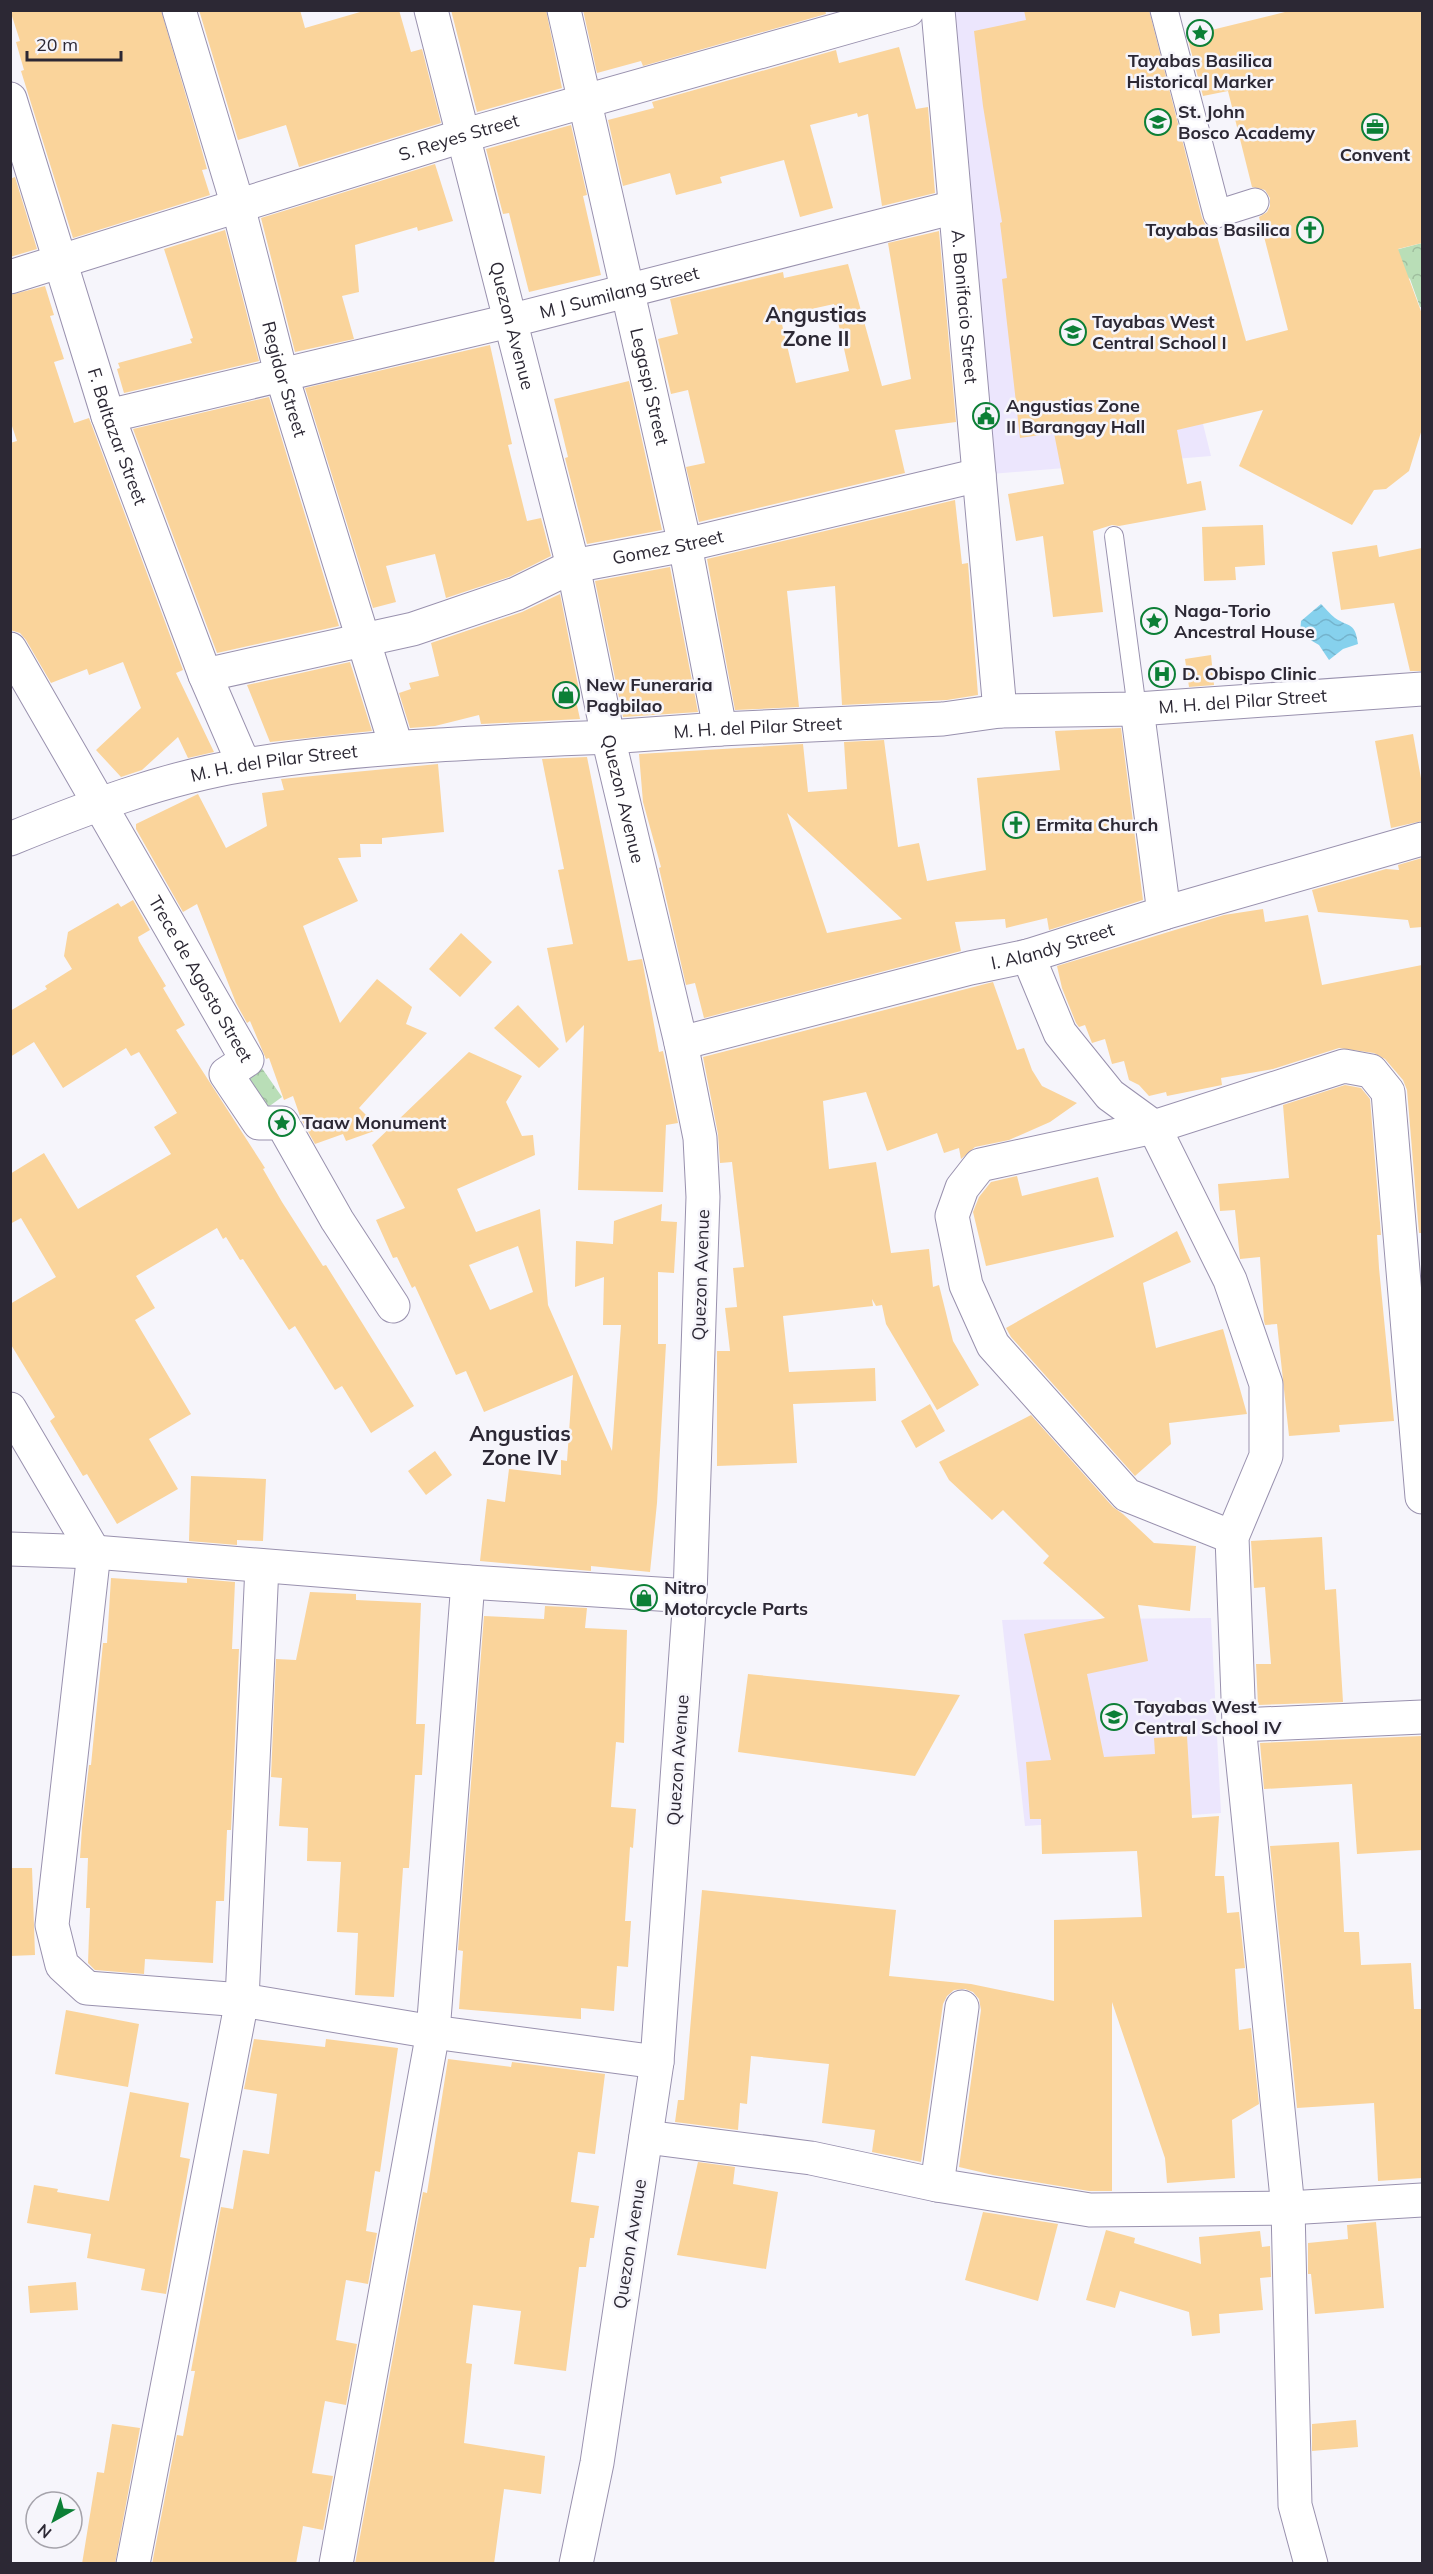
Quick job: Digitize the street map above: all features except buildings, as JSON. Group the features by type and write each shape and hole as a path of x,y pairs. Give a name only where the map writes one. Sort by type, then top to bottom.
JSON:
{"street":[{"name":"Regidor Street","path":"179,10 238,206 281,374 396,746"},
{"name":"Quezon Avenue","path":"431,10 573,566 608,737 681,1043 700,1138 703,1197 690,1596 657,2062 597,2463 576,2564"},
{"name":"Legaspi Street","path":"564,10 685,545 720,729"},
{"name":"S. Reyes Street","path":"10,277 462,136 908,10"},
{"name":"A. Bonifacio Street","path":"938,10 1000,711"},
{"path":"1164,10 1217,214 1255,202"},
{"name":"F. Baltazar Street","path":"10,99 108,416 206,675 244,765"},
{"name":"M J Sumilang Street","path":"108,416 509,321 955,207"},
{"name":"Gomez Street","path":"206,675 413,629 516,594 573,566 685,545 979,475"},
{"name":"Trece de Agosto Street","path":"10,649 247,1060 226,1074 259,1123 282,1123 337,1220 393,1306"},
{"name":"M. H. del Pilar Street","path":"10,839 99,802 244,765 396,746 943,719 1000,711 1137,709 1422,689"},
{"path":"1137,709 1164,913"},
{"name":"I. Alandy Street","path":"681,1043 970,968 1028,956 1164,913 1422,838"},
{"path":"1028,956 1060,1033 1110,1095 1154,1127 1230,1280 1266,1384 1266,1456 1232,1537 1239,1725 1288,2208 1295,2505 1311,2564"},
{"path":"1232,1537 1127,1495 993,1344 966,1285 952,1216 962,1188 980,1165 1154,1127 1344,1066 1371,1071 1388,1092 1422,1497"},
{"path":"10,1409 94,1552 52,1925 62,1965 87,1988 242,2000 433,2032 657,2062"},
{"path":"10,1549 94,1552 468,1582 690,1596"},
{"path":"133,2564 242,2000 262,1566"},
{"path":"336,2564 433,2032 468,1582"},
{"path":"1239,1725 1422,1717"},
{"path":"938,2185 962,2007"},
{"path":"646,2137 811,2158 938,2185 1090,2210 1288,2208 1422,2200"}],"lane":[{"path":"1114,536 1137,709"}],"shaded area":[{"name":"Tayabas West Central School I","path":"938,11 1100,11 1211,456 979,475"},
{"name":"Tayabas West Central School IV","path":"1211,1618 1221,1813 1025,1826 1002,1620"}],"green space":[{"path":"1422,243 1422,307 1420,307 1410,279 1401,272 1365,258"},
{"path":"259,1064 282,1097 260,1113 236,1080"}],"water":[{"path":"1321,604 1335,618 1351,626 1358,644 1343,649 1329,660 1319,645 1300,634 1301,621"}],"place":[{"name":"Tayabas Basilica Historical Marker","path":"1200,33"},
{"name":"St. John Bosco Academy","path":"1158,122"},
{"name":"Convent","path":"1375,127"},
{"name":"Tayabas Basilica","path":"1310,230"},
{"name":"Tayabas West Central School I","path":"1073,332"},
{"name":"Angustias Zone II Barangay Hall","path":"986,416"},
{"name":"Naga-Torio Ancestral House","path":"1154,621"},
{"name":"D. Obispo Clinic","path":"1162,674"},
{"name":"New Funeraria Pagbilao","path":"566,695"},
{"name":"Ermita Church","path":"1016,825"},
{"name":"Taaw Monument","path":"282,1123"},
{"name":"Nitro Motorcycle Parts","path":"644,1598"},
{"name":"Tayabas West Central School IV","path":"1114,1717"}],"district":[{"name":"Angustias Zone II","path":"816,327"},
{"name":"Angustias Zone IV","path":"520,1446"}]}
